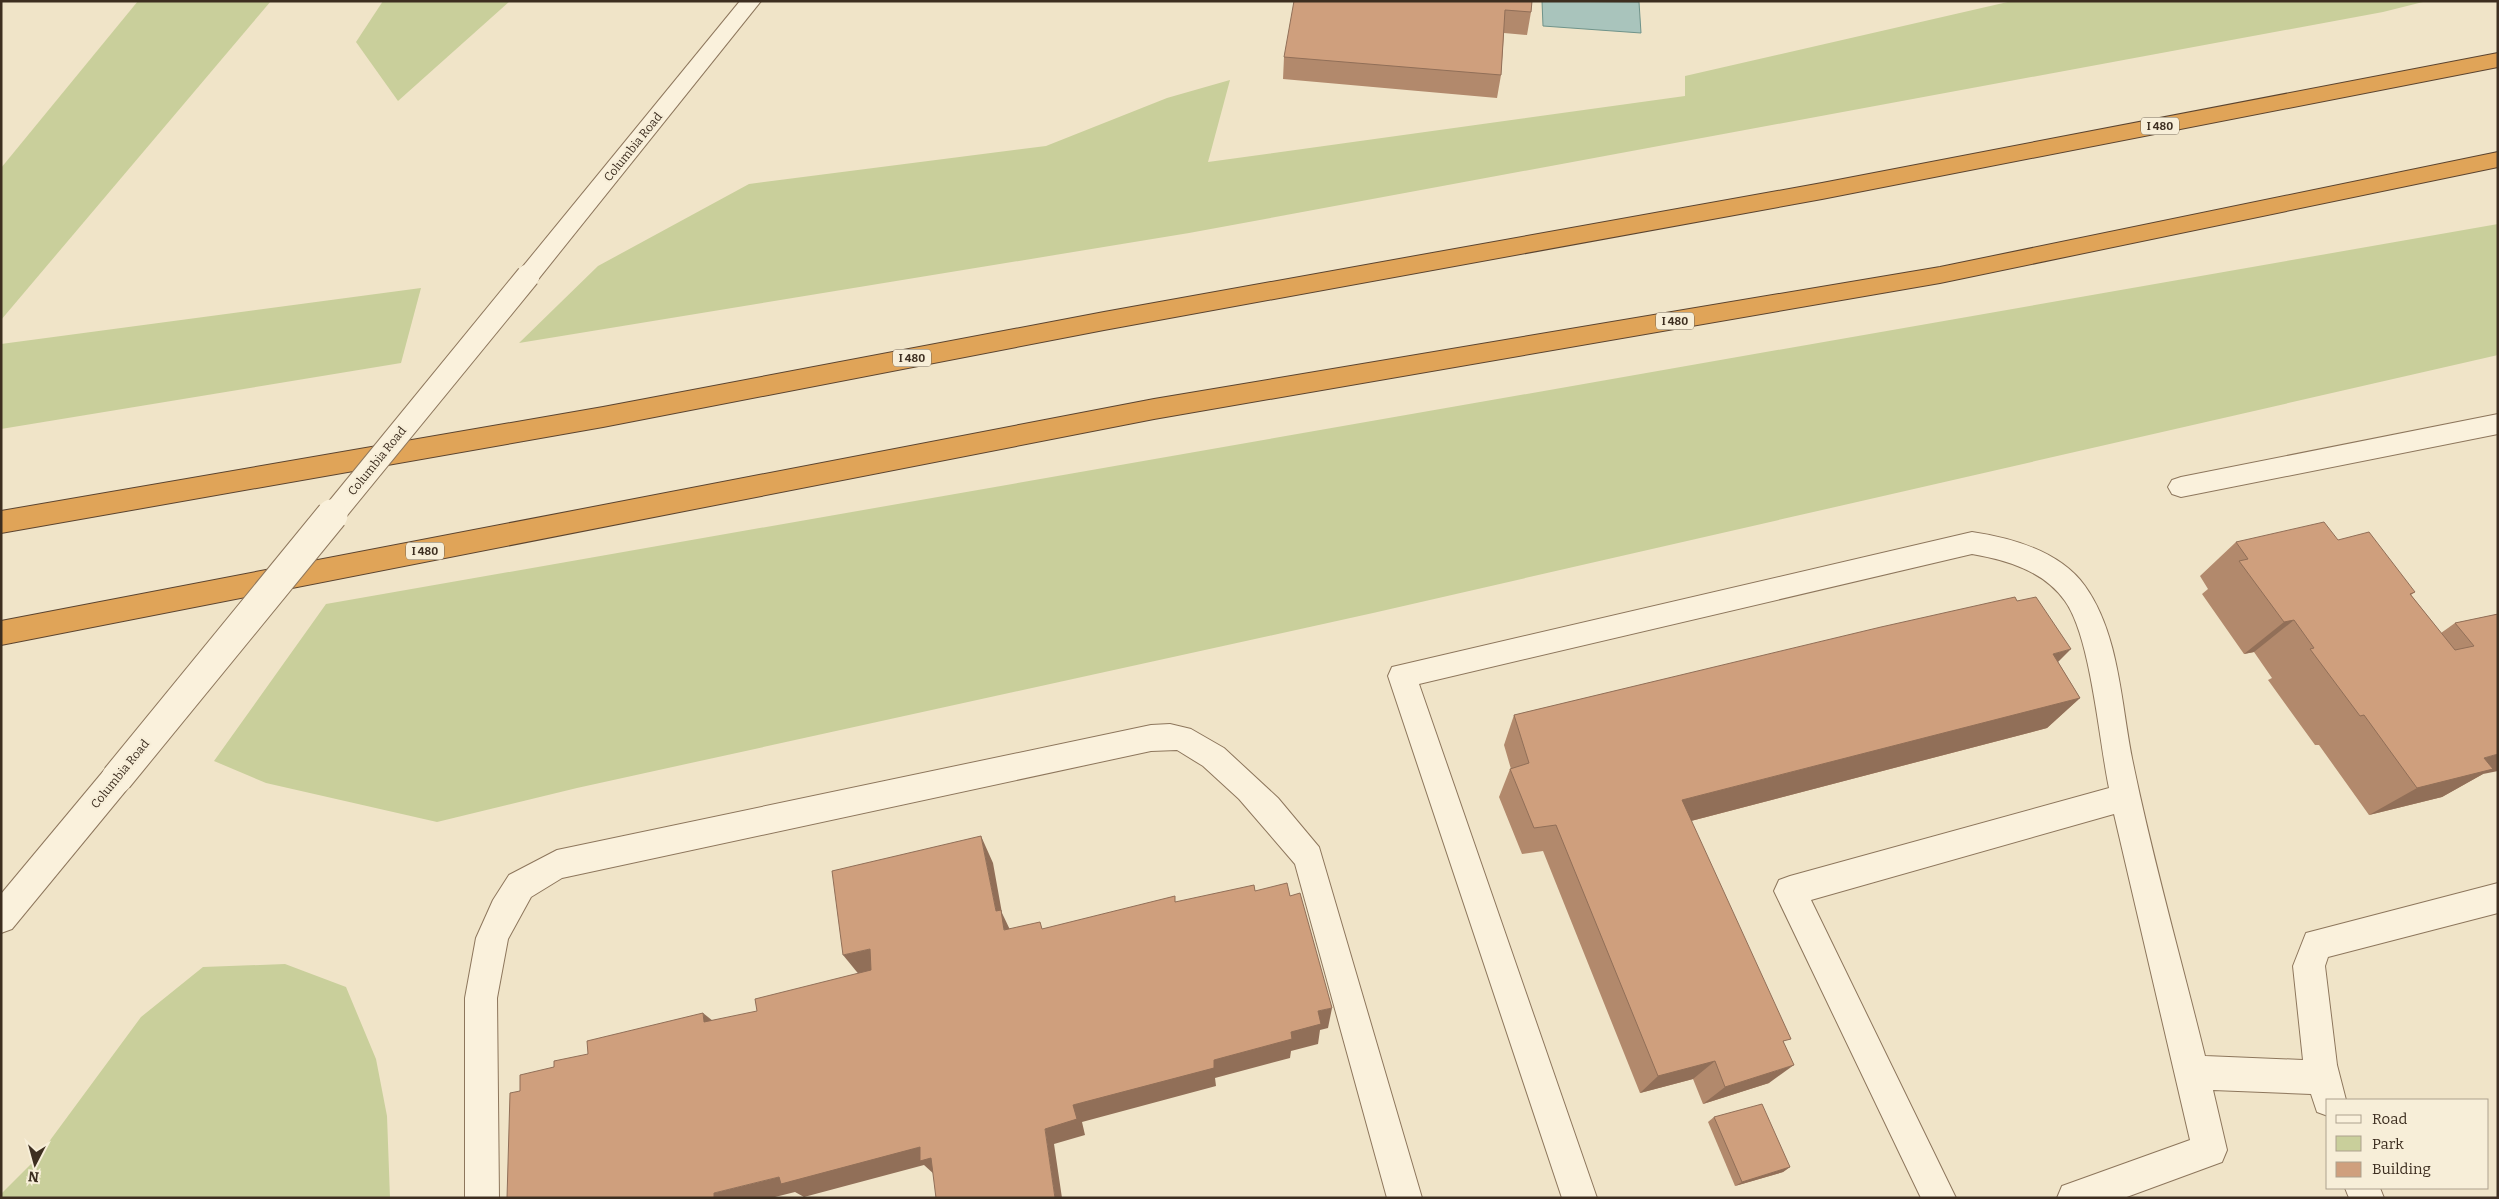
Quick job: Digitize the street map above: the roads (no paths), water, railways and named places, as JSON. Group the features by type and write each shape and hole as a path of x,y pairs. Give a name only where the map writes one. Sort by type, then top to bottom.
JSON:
{"highway":[{"name":"I 480","path":"1,522 603,417 1104,321 1822,191 2498,60"},
{"name":"I 480","path":"1,633 1154,409 1940,276 2498,159"}],"street":[{"name":"Columbia Road","path":"1,918 751,1"},
{"path":"2181,487 2498,424"},
{"path":"1580,1198 1402,676 1972,543 1996,546 2051,569 2075,593 2086,612 2098,658 2126,797 2210,1150 2074,1198"},
{"path":"482,1198 482,998 492,938 504,911 520,886 557,865 1151,738 1180,737 1202,748 1240,781 1284,825 1308,857 1405,1198"},
{"path":"1939,1198 1790,891 2126,797"},
{"path":"2192,1072 2326,1089 2309,966 2317,944 2498,898"}],"water":[{"path":"1542,1 1639,2 1641,33 1543,26"}]}
